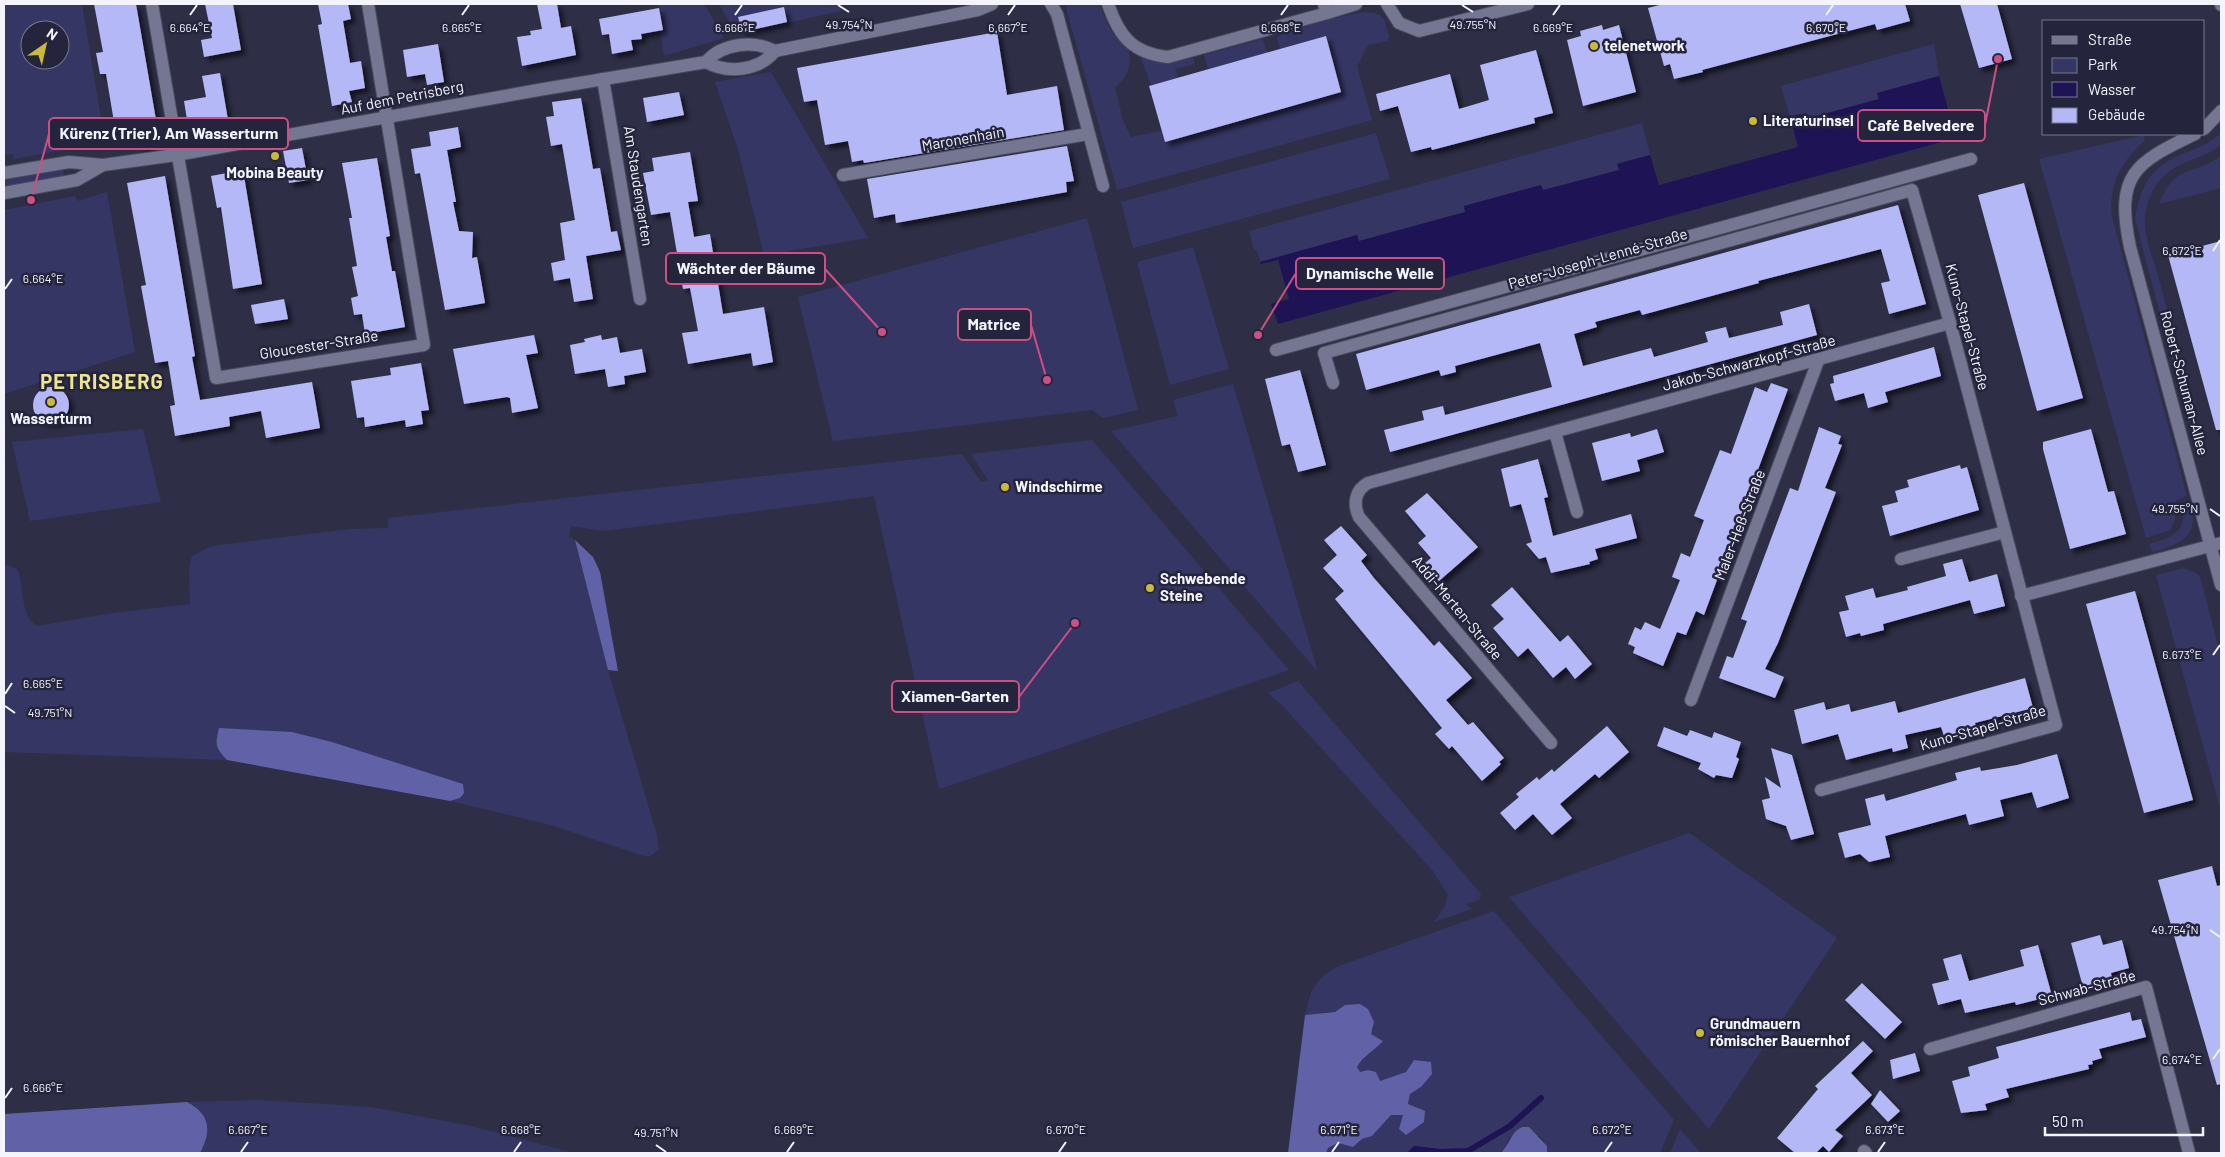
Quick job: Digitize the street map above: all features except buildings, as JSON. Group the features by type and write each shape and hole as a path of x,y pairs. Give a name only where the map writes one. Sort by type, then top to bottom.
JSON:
{"street":[{"path":"152,4 176,155"},
{"path":"368,4 388,118"},
{"name":"Auf dem Petrisberg","path":"4,174 69,162 103,165 176,155 706,62 724,69 740,69 761,63 775,51 970,12 992,4"},
{"path":"1051,4 1056,14 1103,186"},
{"path":"1108,4 1115,24 1128,41 1143,52 1168,57 1326,8 1356,4"},
{"path":"1387,4 1392,15 1400,23 1419,31 1528,4"},
{"name":"Auf dem Petrisberg","path":"706,62 718,51 736,46 754,44 775,51"},
{"name":"Am Staudengarten","path":"603,79 640,299"},
{"path":"2205,128 2221,111"},
{"name":"Gloucester-Straße","path":"176,155 216,378 424,345 388,118"},
{"name":"Maronenhain","path":"843,176 1088,134"},
{"name":"Robert-Schuman-Allee","path":"2193,135 2150,156 2132,178 2124,206 2130,247 2215,544 2221,585"},
{"path":"1276,350 1971,159"},
{"name":"Auf dem Petrisberg","path":"4,193 77,180 103,165"},
{"name":"Kuno-Stapel-Straße","path":"1821,790 2056,725 1950,323 1912,190"},
{"name":"Peter-Joseph-Lenné-Straße","path":"1333,383 1324,353 1912,190"},
{"name":"Jakob-Schwarzkopf-Straße","path":"1361,488 1368,483 1818,361 1950,323"},
{"name":"Maler-Heß-Straße","path":"1691,700 1818,361"},
{"path":"1555,432 1577,512"},
{"name":"Addi-Merten-Straße","path":"1361,488 1356,498 1356,510 1359,517 1551,744"},
{"path":"1901,558 2005,532"},
{"path":"2021,596 2215,544"},
{"name":"Schwab-Straße","path":"1930,1049 2146,987 2189,1153"}],"green space":[{"path":"4,4 82,4 105,142 14,159 13,154 4,155"},
{"path":"659,4 704,4 724,38 664,56 660,32 664,31"},
{"path":"719,4 840,4 841,11 736,34"},
{"path":"1065,4 1099,4 1112,32 1129,51 1130,63 1128,69 1123,79 1115,87 1123,121 1131,137 1162,131 1165,142 1341,92 1326,36 1280,49 1277,38 1280,35 1327,20 1354,14 1375,13 1384,19 1389,37 1387,41 1368,45 1357,66 1372,120 1117,190"},
{"path":"1263,39 1267,53 1208,69 1204,55"},
{"path":"1934,44 1939,76 1877,93 1879,99 1802,120 1801,114 1790,117 1781,86"},
{"path":"1140,56 1166,63 1193,58 1195,64 1175,69 1178,78 1151,85"},
{"path":"771,72 868,238 764,255 738,149 715,82"},
{"path":"1642,123 1650,155 1618,163 1619,170 1543,191 1541,185 1464,206 1465,212 1359,241 1357,235 1260,262 1257,250 1254,250 1249,231"},
{"path":"1376,133 1390,179 1133,248 1121,202"},
{"path":"2221,133 2221,145 2165,174 2154,189 2146,211 2145,231 2180,357 2196,405 2185,407 2135,219 2145,186 2157,170 2175,157 2209,142"},
{"path":"2144,135 2145,140 2123,165 2114,184 2111,205 2112,217 2187,496 2176,500 2175,520 2170,530 2146,538 2039,159"},
{"path":"2221,156 2221,188 2159,204 2171,182 2185,172"},
{"path":"63,170 64,177 4,187 4,180"},
{"path":"107,192 135,352 4,394 4,210 75,196 78,201"},
{"path":"1087,218 1138,410 1103,418 1092,410 833,441 798,297"},
{"path":"1193,247 1229,369 1170,385 1137,262"},
{"path":"1233,384 1318,672 1111,431 1178,416 1173,400"},
{"path":"143,429 161,502 30,521 12,442"},
{"path":"1092,440 1289,670 939,789 874,496 604,531 571,526 569,536 575,540 608,670 657,835 659,849 651,856 644,856 551,825 450,801 460,798 463,784 332,742 292,732 217,750 227,760 4,752 4,564 17,569 27,615 37,626 113,613 190,604 189,567 192,556 212,546 350,529 388,528 388,518 962,454 981,482 988,480 971,454"},
{"path":"2190,508 2193,518 2189,533 2176,544 2152,552 2149,544 2174,534 2181,525 2183,511"},
{"path":"2184,568 2198,574 2201,580 2221,658 2221,811 2156,575"},
{"path":"1298,681 1481,894 1479,900 1465,904 1472,909 1434,922 1444,908 1448,895 1433,871 1282,705 1268,693"},
{"name":"Grundmauern römischer Bauernhof","path":"1689,833 1837,938 1709,1129 1509,897"},
{"path":"1494,911 1674,1120 1660,1153 1547,1153 1547,1146 1540,1136 1509,1137 1506,1148 1501,1153 1326,1153 1328,1148 1338,1143 1353,1147 1362,1139 1372,1136 1391,1115 1403,1114 1416,1107 1408,1105 1410,1094 1421,1087 1430,1062 1414,1060 1406,1072 1380,1081 1360,1073 1357,1067 1382,1040 1370,1034 1374,1027 1345,1005 1335,1012 1305,1015 1309,998 1315,985 1324,975 1339,966"},
{"path":"259,1100 371,1107 471,1126 574,1153 200,1153 206,1141 195,1106 187,1102"},
{"path":"1680,1129 1701,1153 1670,1153"}],"shaded area":[{"path":"575,540 593,557 600,572 618,671 608,670"},
{"path":"219,728 292,732 332,742 463,784 464,793 460,798 450,801 227,760 217,746"},
{"path":"1360,1004 1368,1009 1374,1022 1371,1034 1383,1041 1357,1067 1360,1072 1368,1070 1376,1072 1380,1081 1406,1072 1414,1060 1431,1062 1432,1074 1421,1087 1410,1094 1408,1104 1425,1111 1424,1122 1406,1135 1399,1129 1403,1115 1391,1115 1372,1136 1362,1139 1353,1147 1338,1143 1328,1148 1326,1153 1288,1153 1305,1015 1335,1012 1345,1005"},
{"path":"187,1102 200,1112 207,1124 206,1137 200,1153 4,1153 4,1114"},
{"path":"1522,1127 1529,1127 1547,1146 1547,1153 1501,1153 1512,1135"}],"water":[{"path":"1939,76 1956,138 1278,324 1271,304 1289,299 1278,260 1261,264 1260,262 1357,235 1359,241 1465,212 1464,206 1541,185 1543,190 1619,170 1617,164 1650,155 1659,185 1798,147 1790,117 1801,114 1802,120 1879,99 1877,93"}],"waterway":[{"path":"1411,1153 1415,1149 1440,1152 1468,1151 1510,1126 1541,1098"}],"place":[{"name":"telenetwork","path":"1594,46"},
{"name":"Café Belvedere","path":"1998,59"},
{"name":"Literaturinsel","path":"1753,121"},
{"name":"Mobina Beauty","path":"275,156"},
{"name":"Kürenz (Trier), Am Wasserturm","path":"31,200"},
{"name":"Wächter der Bäume","path":"882,332"},
{"name":"Dynamische Welle","path":"1258,335"},
{"name":"Matrice","path":"1047,380"},
{"name":"Wasserturm","path":"51,402"},
{"name":"Windschirme","path":"1005,487"},
{"name":"Schwebende Steine","path":"1150,588"},
{"name":"Xiamen-Garten","path":"1075,623"},
{"name":"Grundmauern römischer Bauernhof","path":"1700,1033"}],"district":[{"name":"PETRISBERG","path":"102,382"}]}
